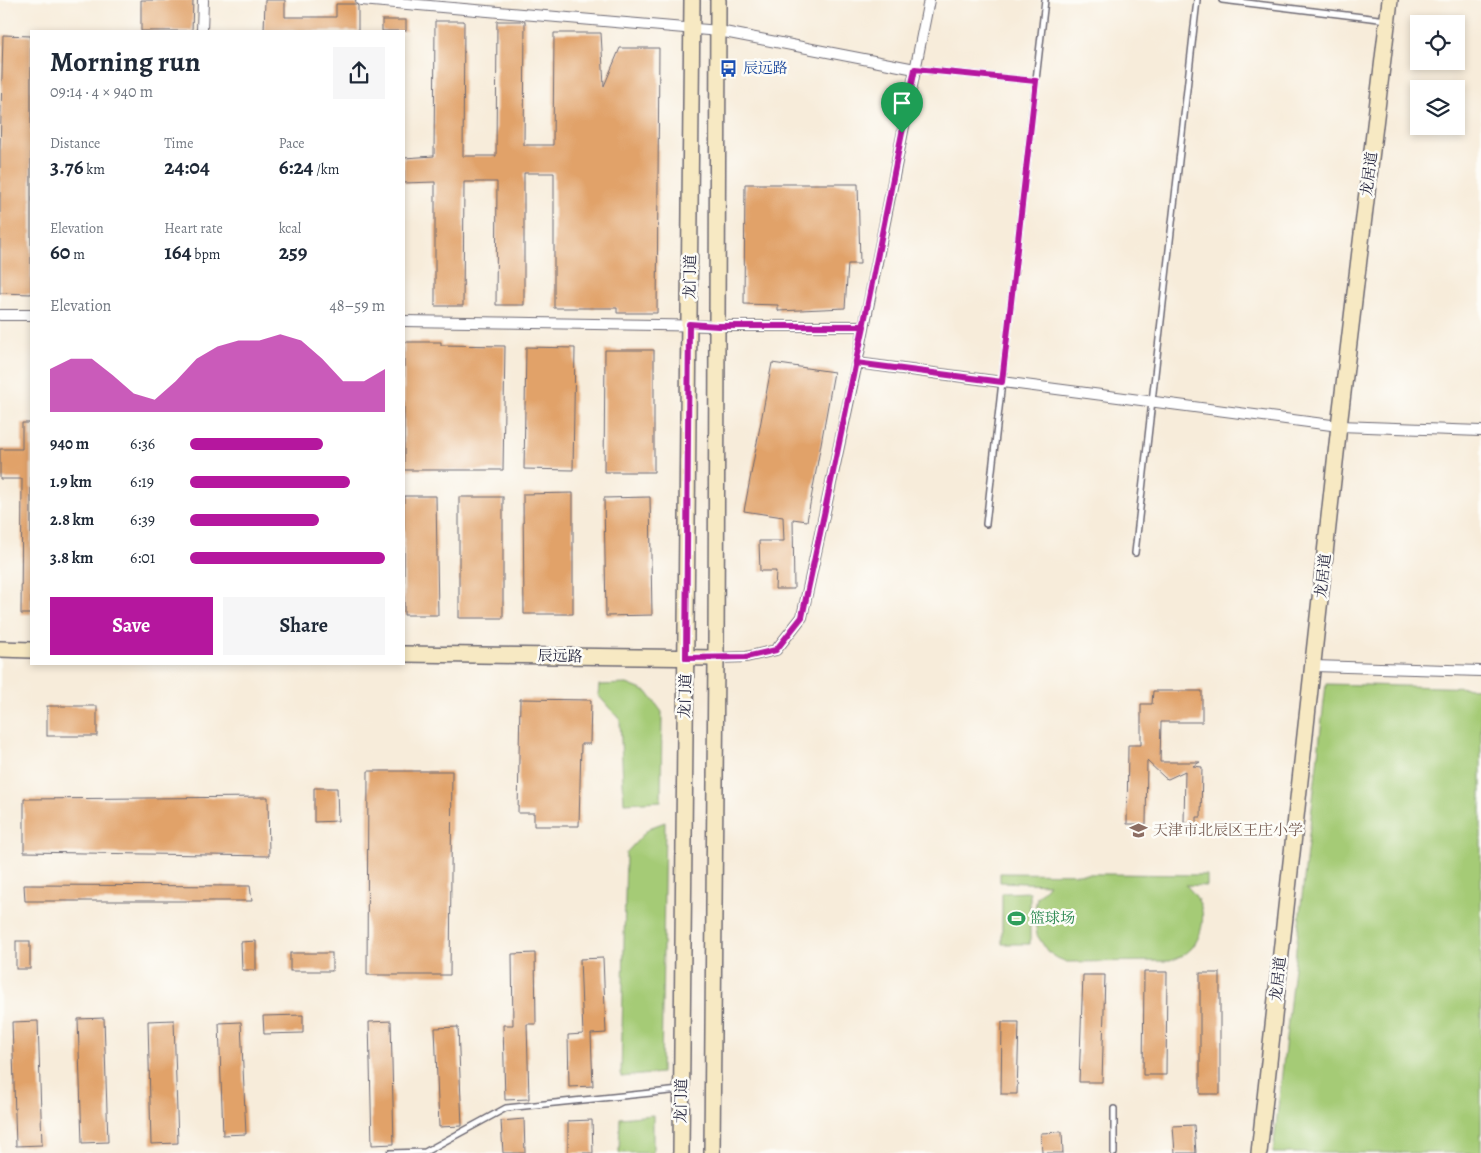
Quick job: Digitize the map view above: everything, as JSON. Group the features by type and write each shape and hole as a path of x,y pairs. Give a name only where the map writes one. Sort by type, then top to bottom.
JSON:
{"main road":[{"name":"龙门道","path":"681,1153 692,0"},
{"name":"龙门道","path":"712,1153 718,326 718,0"},
{"name":"龙居道","path":"1259,1153 1339,426 1390,0"},
{"path":"0,649 30,650"},
{"name":"辰远路","path":"405,654 716,658"}],"street":[{"path":"202,30 203,0"},
{"path":"361,0 719,31 915,69"},
{"path":"716,658 746,657 776,650 802,617 864,326 929,0"},
{"path":"0,315 30,316"},
{"path":"405,321 689,324 718,326 864,326"},
{"path":"856,363 1339,426 1481,431"},
{"path":"1313,666 1481,672"}],"lane":[{"path":"986,524 1045,0"},
{"path":"1135,553 1197,0"},
{"path":"1222,0 1387,20"},
{"path":"915,69 1036,81"},
{"path":"390,1153 425,1152 506,1108 681,1090"},
{"path":"1114,1109 1114,1153"}],"green space":[{"path":"627,684 647,692 662,712 661,801 624,803 620,720 598,695 599,685"},
{"path":"1326,684 1481,688 1481,1153 1273,1153"},
{"path":"665,822 661,1073 621,1077 626,853 649,828"},
{"path":"1000,873 1207,875 1207,886 1186,885 1200,904 1203,915 1202,928 1195,944 1189,951 1170,961 1067,962 1047,951 1037,935 1034,914 1037,897 1049,884 1000,882"},
{"name":"篮球场","path":"1030,892 1030,944 1002,944 1002,893"},
{"path":"653,1115 653,1153 619,1153 620,1118"}],"building":[{"path":"141,0 193,0 192,30 141,30"},
{"path":"265,0 285,0 285,17 336,17 336,4 356,4 358,6 358,30 264,30"},
{"path":"382,20 406,20 406,31 382,30"},
{"path":"435,21 464,21 463,156 496,156 497,21 525,21 524,145 553,145 554,33 601,33 604,86 620,48 659,48 657,313 617,313 617,308 554,308 554,173 524,173 524,305 496,305 497,182 464,182 463,306 435,306 435,182 405,183 405,158 434,156"},
{"path":"3,35 30,36 30,294 0,293 0,152"},
{"path":"745,184 858,184 860,264 848,264 845,308 778,311 778,305 744,304"},
{"path":"405,342 441,342 441,345 505,346 503,470 405,470"},
{"path":"526,347 575,348 573,470 524,469"},
{"path":"605,350 654,350 654,472 604,472"},
{"path":"772,363 834,372 807,521 793,519 794,589 775,589 776,571 760,571 759,541 784,541 783,517 744,511"},
{"path":"22,423 30,423 30,614 21,614 22,479 0,479 0,449 22,449"},
{"path":"573,493 573,614 524,614 523,494"},
{"path":"405,496 436,496 438,615 405,615"},
{"path":"459,497 503,497 503,618 459,618"},
{"path":"650,497 652,615 606,616 604,498"},
{"path":"1153,691 1202,691 1202,722 1161,722 1160,762 1200,762 1193,766 1202,767 1201,817 1197,817 1197,824 1184,823 1185,771 1168,779 1147,761 1146,824 1127,824 1128,745 1141,745 1141,704 1152,704"},
{"path":"520,699 591,700 590,744 581,744 579,826 534,826 534,813 518,813"},
{"path":"47,706 97,706 97,736 47,736"},
{"path":"368,771 452,771 450,975 367,975"},
{"path":"314,788 337,788 338,821 314,822"},
{"path":"268,797 269,856 24,852 24,799"},
{"path":"24,885 250,886 252,901 25,901"},
{"path":"16,941 30,941 30,969 16,969"},
{"path":"256,941 256,970 242,970 241,942"},
{"path":"290,953 332,953 332,971 290,971"},
{"path":"535,953 536,1024 527,1024 529,1099 505,1100 503,1025 513,1025 512,954"},
{"path":"603,958 606,1033 591,1034 593,1086 569,1087 568,1035 583,1034 580,959"},
{"path":"1144,972 1167,972 1166,1075 1143,1075"},
{"path":"1200,973 1220,973 1220,1094 1200,1094"},
{"path":"1083,975 1105,975 1102,1082 1079,1082"},
{"path":"303,1015 303,1033 264,1034 263,1016"},
{"path":"104,1018 108,1142 82,1143 78,1019"},
{"path":"174,1020 178,1143 151,1144 148,1021"},
{"path":"38,1021 42,1145 16,1146 12,1022"},
{"path":"391,1021 394,1144 372,1145 369,1022"},
{"path":"241,1022 246,1134 223,1135 219,1023"},
{"path":"1002,1022 1019,1022 1017,1094 1001,1094"},
{"path":"458,1027 462,1126 439,1127 435,1028"},
{"path":"524,1119 525,1153 503,1153 501,1121"},
{"path":"592,1120 593,1153 568,1153 568,1121"},
{"path":"1194,1125 1196,1153 1175,1153 1173,1126"},
{"path":"1062,1132 1063,1153 1042,1153 1041,1133"}],"place":[{"name":"辰远路","path":"729,68"},
{"name":"天津市北辰区王庄小学","path":"1139,830"},
{"name":"篮球场","path":"1016,918"}],"route":[{"path":"902,133 877,262 856,363 802,617 776,650 746,657 686,658 689,324 718,326 864,326 856,363 1002,382 1036,81 915,69 902,133"}]}
